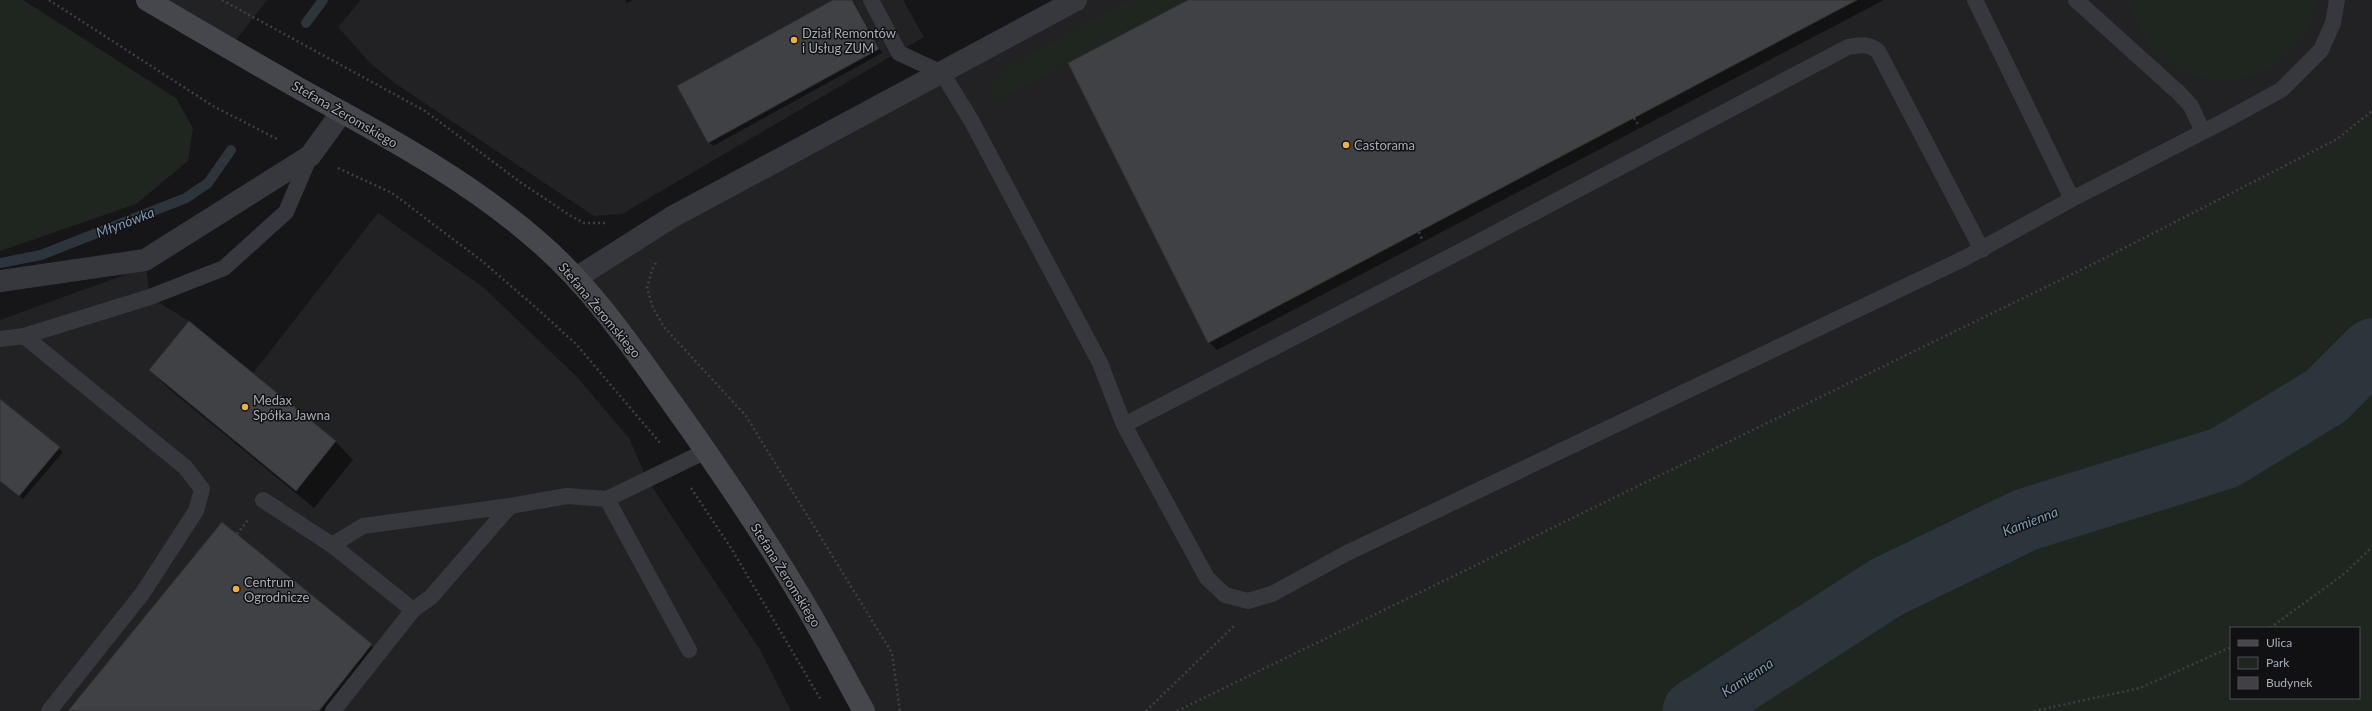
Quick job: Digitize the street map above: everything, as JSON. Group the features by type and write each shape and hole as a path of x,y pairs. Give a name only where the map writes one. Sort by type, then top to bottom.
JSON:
{"street":[{"name":"Stefana Żeromskiego","path":"147,0 229,49 342,112 441,171 499,211 540,243 576,278 634,349 706,451 814,618 864,711"},
{"path":"576,278 672,217 1076,0"},
{"path":"0,280 144,260 310,156 342,112"}],"lane":[{"path":"871,0 899,53 942,72 971,120 1100,363 1124,425 1207,578 1225,595 1248,601 1272,594 1347,553 1982,250 2072,198 2203,132 2281,90 2306,67 2321,50 2333,22 2337,0"},
{"path":"1975,0 2072,198"},
{"path":"2076,0 2179,93 2191,106 2203,132"},
{"path":"1124,425 1463,250 1848,47 1861,44 1869,45 1878,51 1982,250"},
{"path":"0,339 24,336 150,297 224,268 286,212 310,156"},
{"path":"24,336 185,466 202,489 196,512 142,594 49,711"},
{"path":"332,545 363,526 510,506 566,496 607,499 706,451"},
{"path":"607,499 689,650"},
{"path":"263,500 332,545 413,610"},
{"path":"333,711 413,610 431,597 510,506"}],"path":[{"path":"49,0 213,106 310,156 392,193 482,261 576,344 648,428 676,465 731,548 824,704"},
{"path":"1177,711 2097,262 2337,139 2372,111"},
{"path":"2271,627 2344,574 2372,547"},
{"path":"1146,711 1247,613 1248,601"},
{"path":"2034,711 2140,688 2230,647"}],"shaded area":[{"path":"147,0 267,0 229,49"},
{"path":"361,0 903,0 924,37 622,214 594,216 396,84 370,63 338,27"},
{"path":"1076,0 2372,0 2372,111 2337,139 2097,262 1177,711 864,711 813,618 576,278"},
{"path":"378,213 483,287 577,377 629,438 647,479 759,648 791,711 0,711 0,320 146,267 150,297 189,321 253,373"}],"green space":[{"path":"0,0 23,0 176,98 193,128 188,161 136,204 0,251"},
{"path":"1128,0 1188,0 995,102 991,85 997,73"},
{"path":"2126,0 2317,0 2313,18 2308,29 2289,55 2276,65 2263,72 2232,80 2216,80 2195,76 2180,71 2166,63 2156,54 2146,40"},
{"path":"2372,111 2372,711 1177,711 2097,262 2337,139"}],"building":[{"path":"833,0 852,0 879,49 708,143 677,86"},
{"name":"Castorama","path":"1188,0 1857,0 1208,343 1068,63"},
{"name":"Medax Spółka Jawna","path":"189,321 336,441 296,491 149,370"},
{"path":"0,399 60,447 19,496 0,481"},
{"name":"Centrum Ogrodnicze","path":"222,522 372,644 319,711 68,711"}],"waterway":[{"name":"Młynówka","path":"306,23 323,0"},
{"name":"Młynówka","path":"0,263 41,255 186,198 208,183 231,150"},
{"name":"Kamienna","path":"1694,711 1887,587 2025,520 2224,458 2326,396 2372,350"}],"place":[{"name":"Dział Remontów i Usług ZUM","path":"794,40"},
{"name":"Castorama","path":"1346,145"},
{"name":"Medax Spółka Jawna","path":"245,407"},
{"name":"Centrum Ogrodnicze","path":"236,589"}]}
